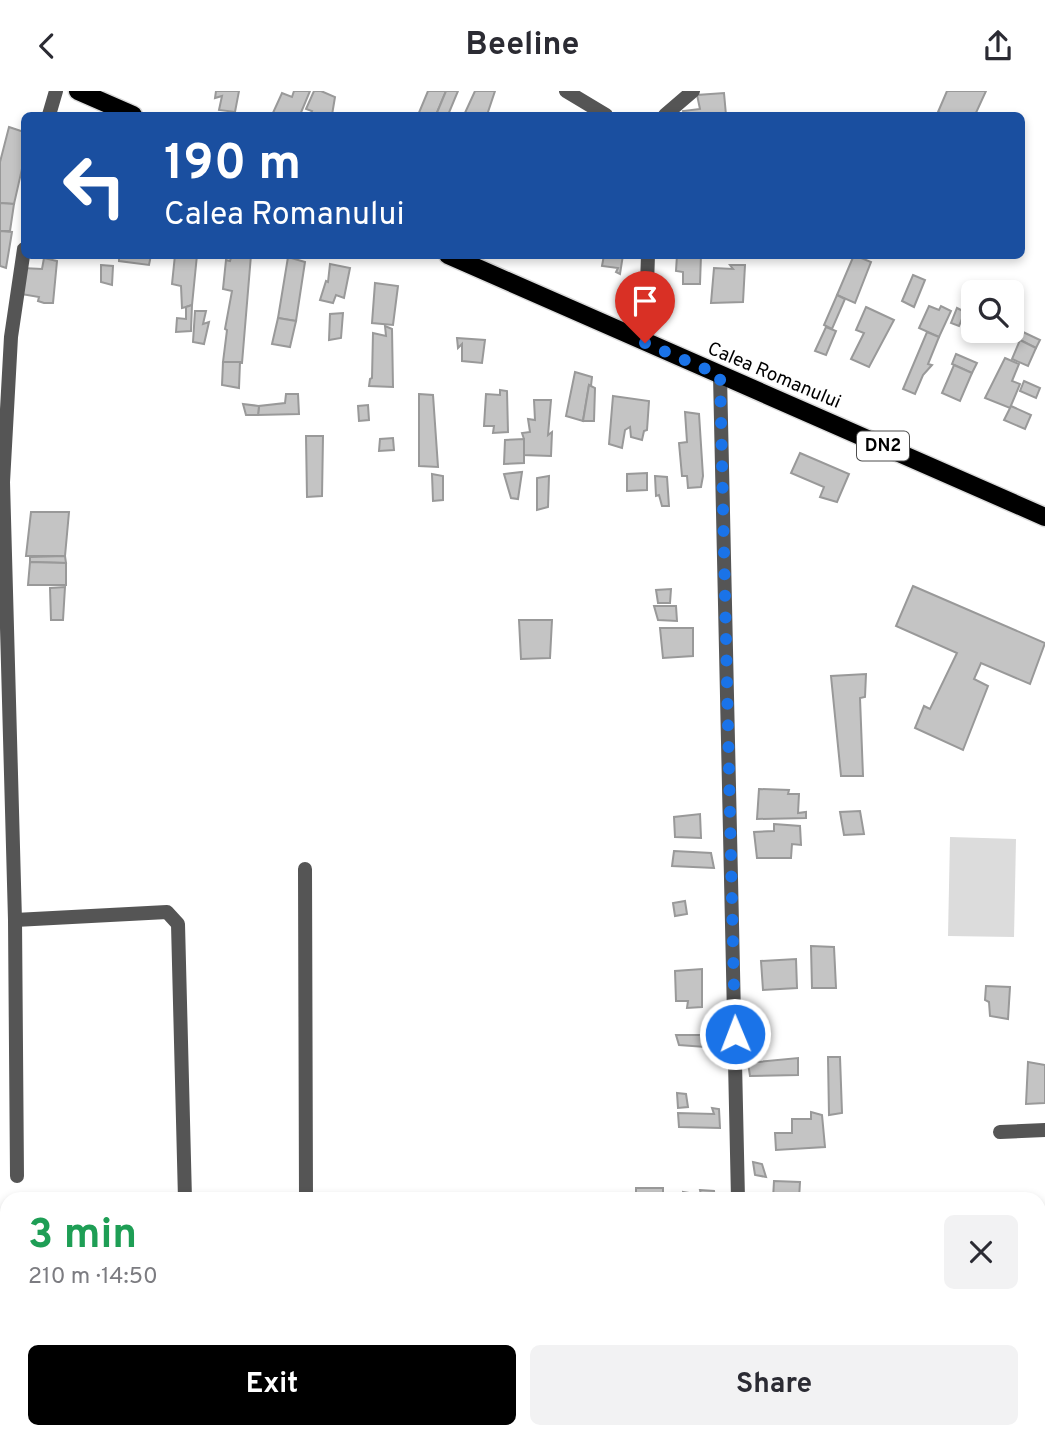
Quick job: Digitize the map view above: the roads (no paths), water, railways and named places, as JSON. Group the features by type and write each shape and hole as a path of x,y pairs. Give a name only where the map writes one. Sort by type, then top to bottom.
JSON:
{"main road":[{"path":"78,91 126,112"},
{"name":"Calea Romanului","path":"457,259 1045,516"}],"street":[{"path":"50,112 56,91"},
{"path":"566,91 601,112"},
{"path":"668,112 693,91"},
{"path":"17,1176 15,920 3,482 11,337 23,259"},
{"path":"645,343 648,259"},
{"path":"720,375 738,1192"},
{"path":"305,869 306,1192"},
{"path":"15,920 167,912 178,924 185,1192"},
{"path":"1000,1132 1045,1130"}]}
